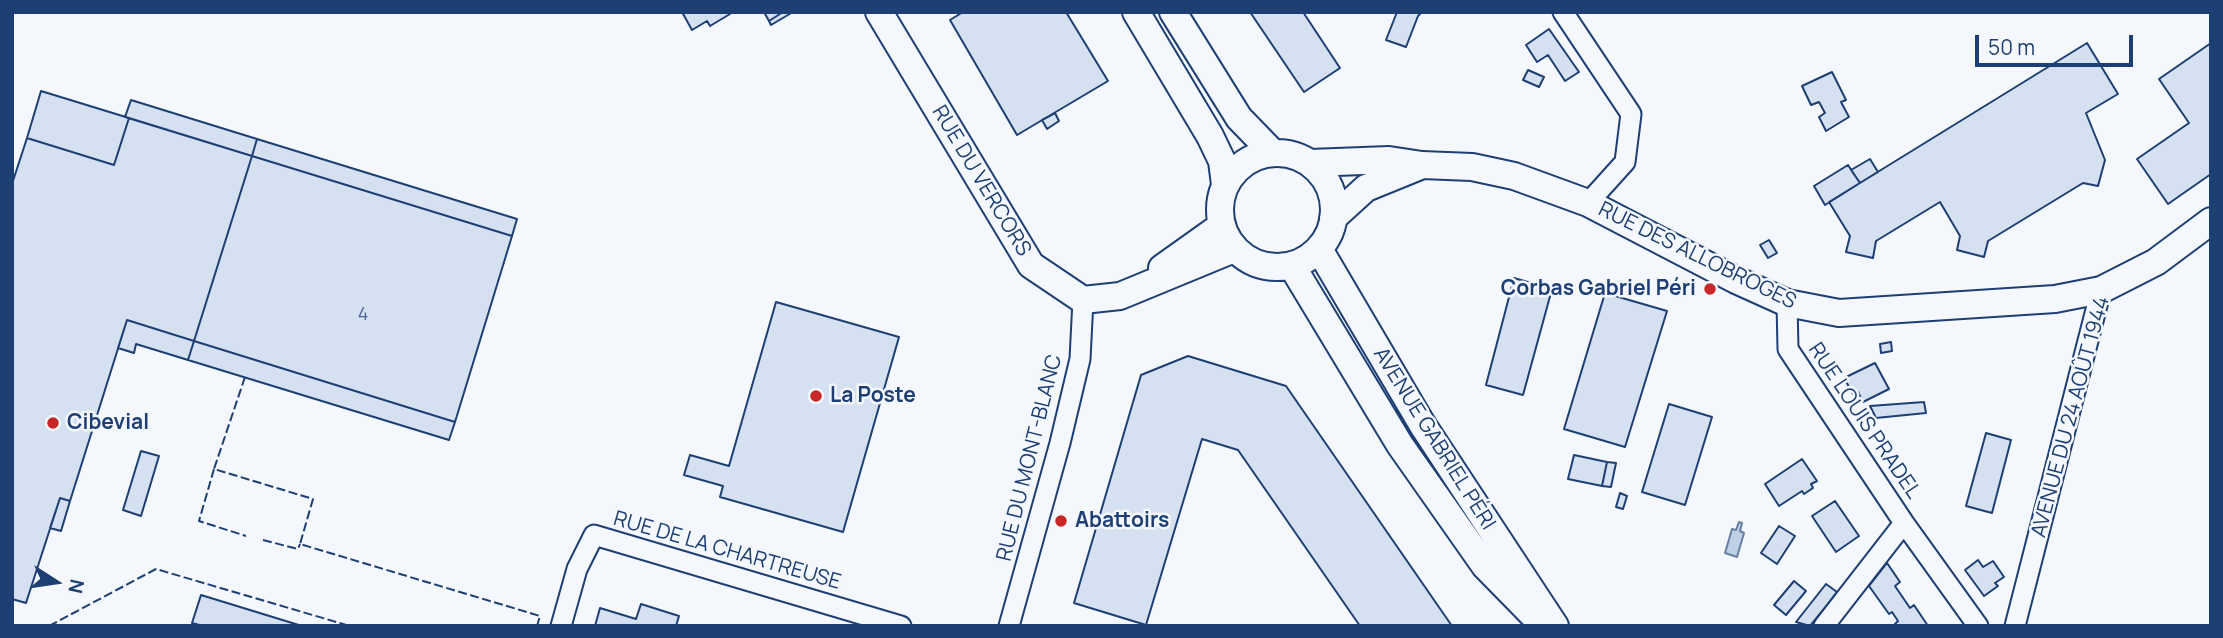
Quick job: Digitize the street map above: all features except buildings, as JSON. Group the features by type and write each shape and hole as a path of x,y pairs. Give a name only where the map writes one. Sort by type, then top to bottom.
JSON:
{"main road":[{"name":"RUE DU VERCORS","path":"879,12 1031,265 1083,300"},
{"path":"1136,12 1210,136 1222,161 1225,185"},
{"path":"1173,12 1239,118 1273,153"},
{"path":"1273,153 1286,154 1310,163 1319,172 1332,193 1334,218 1326,240 1307,260 1276,268 1261,266 1246,259 1227,238 1220,198 1234,172 1245,162 1273,153"},
{"name":"RUE DES ALLOBROGES","path":"1310,163 1389,160 1422,165 1472,167 1514,176 1588,203 1736,280 1787,303 1839,313 2055,299 2101,290"},
{"name":"RUE DES ALLOBROGES","path":"1334,218 1366,188 1422,165"},
{"name":"AVENUE DU 24 AOÛT 1944","path":"2101,290 2156,262 2211,221"},
{"path":"1083,300 1120,296 1227,238"},
{"name":"AVENUE GABRIEL PÉRI","path":"1319,249 1422,424 1555,626"},
{"name":"AVENUE GABRIEL PÉRI","path":"1292,266 1400,445 1485,566 1544,626"}],"street":[{"path":"1563,12 1630,114 1625,162 1588,203"},
{"name":"AVENUE DU 24 AOÛT 1944","path":"2015,626 2101,290"},
{"name":"RUE DU MONT-BLANC","path":"1009,626 1060,443 1080,359 1083,300"},
{"name":"RUE LOUIS PRADEL","path":"1787,303 1788,349 1903,523 1978,626"},
{"name":"RUE LOUIS PRADEL","path":"1825,626 1903,523"},
{"name":"RUE DE LA CHARTREUSE","path":"561,626 577,569 594,535 901,626"}],"water":[{"path":"1739,522 1742,523 1740,531 1744,533 1737,557 1725,553 1732,529 1736,530"}],"fence":[{"path":"245,377 214,469 313,499 300,544 540,616 537,626"},
{"path":"214,469 199,521 246,536"},
{"path":"263,540 298,549 300,544"},
{"path":"49,626 156,569 350,626"}],"place":[{"name":"Corbas Gabriel Péri","path":"1710,289"},
{"name":"La Poste","path":"816,396"},
{"name":"Cibevial","path":"53,423"},
{"name":"Abattoirs","path":"1061,521"}]}
